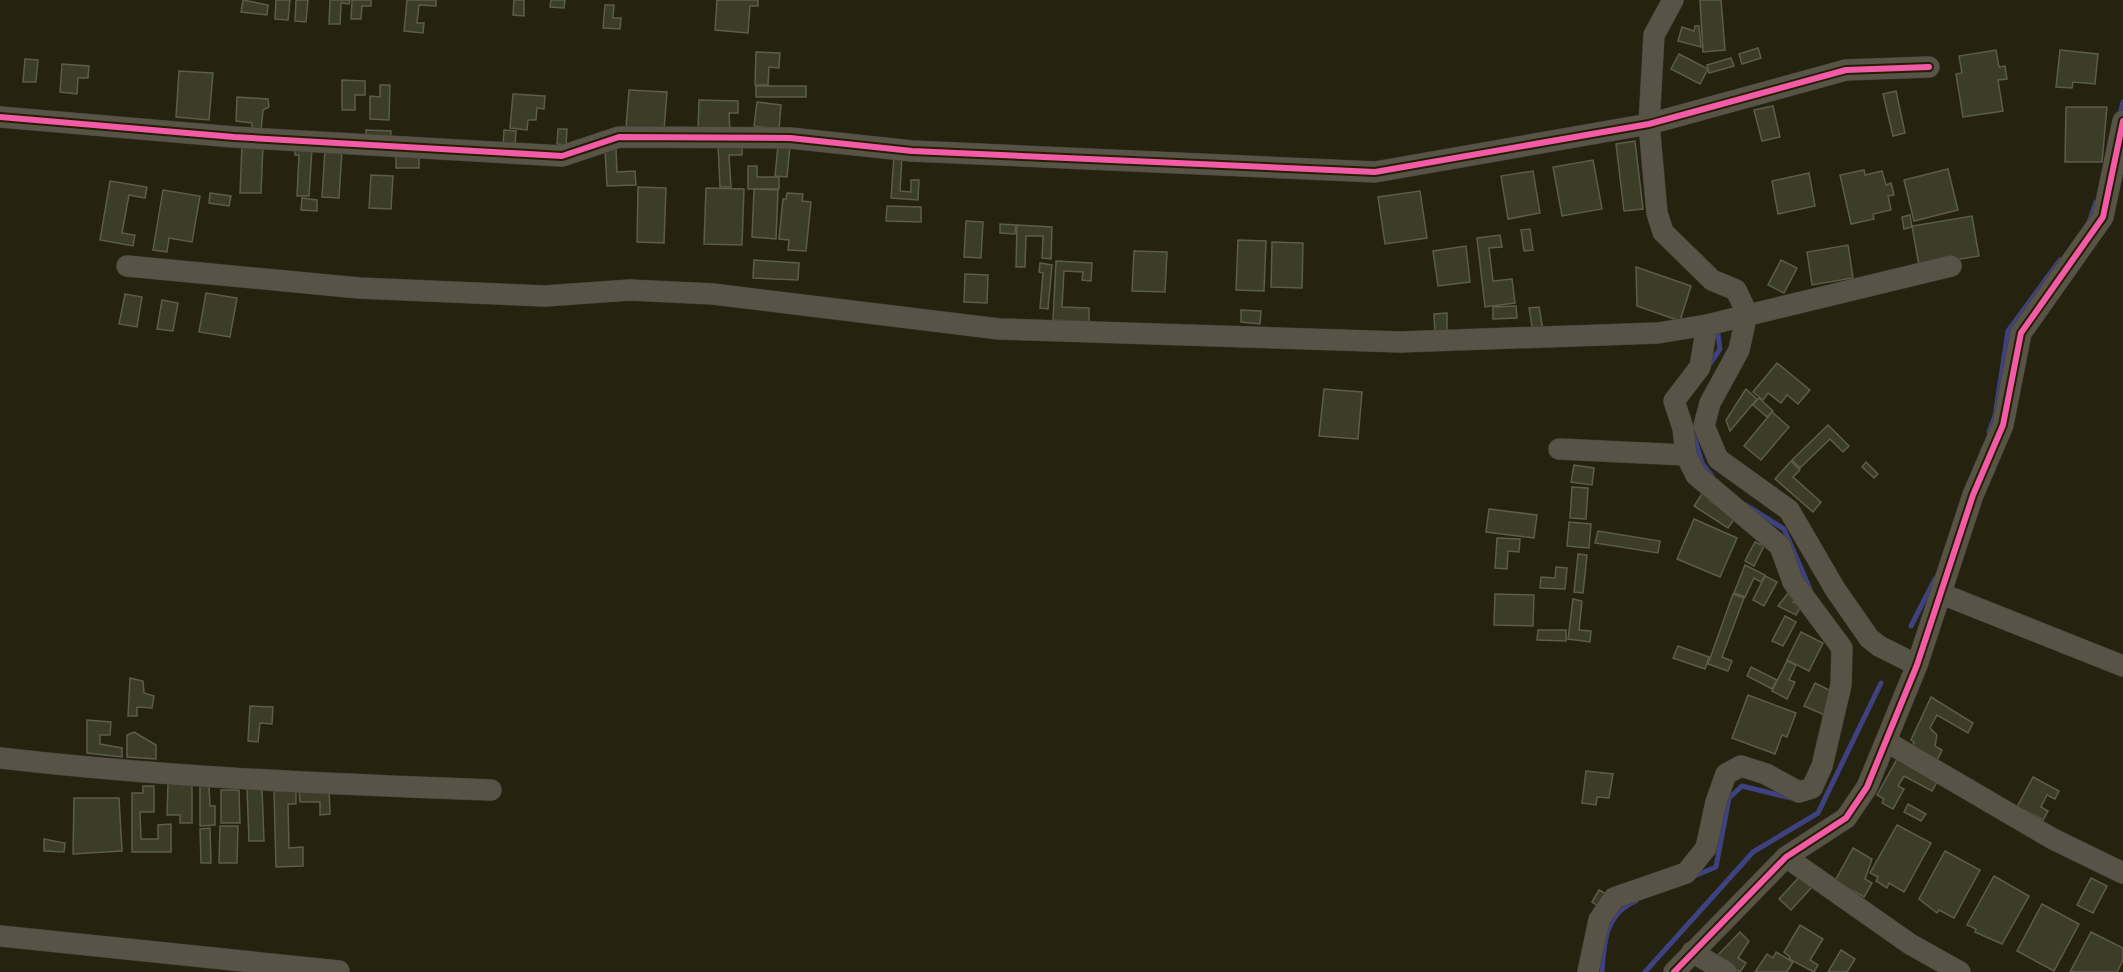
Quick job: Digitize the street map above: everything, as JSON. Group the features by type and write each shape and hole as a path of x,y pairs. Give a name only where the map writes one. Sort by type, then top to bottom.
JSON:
{"street":[{"path":"1673,0 1654,35 1649,124 1657,213 1663,232 1712,280 1736,290 1747,313 1739,350 1710,403 1704,426 1718,459 1789,510 1835,589 1869,638 1879,646 1917,665"},
{"path":"0,117 234,137 562,156 619,138 790,138 912,151 1375,172 1649,124 1846,70 1929,67"},
{"path":"1674,972 1786,857 1846,818 1867,787 1917,665 1973,495 2003,425 2021,333 2103,217 2123,121"},
{"path":"126,266 359,288 545,296 630,290 713,294 1023,330 1400,342 1658,333 1707,324 1951,266"},
{"path":"1588,972 1599,920 1614,898 1686,873 1706,848 1716,802 1726,774 1741,766 1766,774 1799,792 1812,788 1822,766 1841,685 1842,648 1793,582 1780,546 1696,475 1686,455 1683,428 1674,401 1700,367 1707,324"},
{"path":"1559,450 1686,455"},
{"path":"1942,594 2123,666"},
{"path":"1887,742 2053,839 2123,873"},
{"path":"0,758 97,769 256,781 491,790"},
{"path":"1786,857 1910,944 1960,972"},
{"path":"0,936 339,971"},
{"path":"1692,952 1726,972"}],"building":[{"path":"243,0 268,5 267,15 241,12"},
{"path":"276,0 290,0 288,20 275,19"},
{"path":"296,0 308,0 306,22 295,21"},
{"path":"330,0 350,0 349,4 341,3 340,24 329,24"},
{"path":"352,0 371,0 371,6 362,6 361,19 351,19"},
{"path":"407,0 436,0 436,6 419,5 417,23 424,23 423,33 404,31"},
{"path":"514,0 524,0 524,16 513,15"},
{"path":"551,0 565,0 564,8 550,7"},
{"path":"717,0 758,0 758,6 750,6 748,33 715,30"},
{"path":"1700,0 1721,0 1725,50 1703,52"},
{"path":"605,5 614,5 613,18 621,18 620,29 603,28"},
{"path":"1695,26 1699,26 1701,47 1678,41 1682,27 1694,31"},
{"path":"1758,48 1761,58 1742,64 1739,54"},
{"path":"1996,50 1999,67 2005,66 2007,79 1998,80 2003,111 1963,117 1956,74 1962,73 1959,56"},
{"path":"2060,50 2098,54 2095,84 2073,82 2072,88 2056,87"},
{"path":"756,52 780,53 779,68 769,67 768,85 755,85"},
{"path":"1679,54 1708,69 1700,84 1671,69"},
{"path":"1731,58 1734,66 1709,73 1707,65"},
{"path":"25,59 38,60 36,82 23,82"},
{"path":"62,64 89,66 88,78 78,78 77,94 60,92"},
{"path":"179,71 213,73 209,120 176,117"},
{"path":"342,80 365,81 365,95 355,95 355,110 342,110"},
{"path":"380,85 390,85 389,120 370,119 370,96 380,97"},
{"path":"756,86 806,86 806,97 756,97"},
{"path":"629,90 667,92 664,130 626,127"},
{"path":"1896,91 1905,133 1893,136 1883,94"},
{"path":"513,94 545,96 544,109 537,108 536,120 528,120 527,130 510,128"},
{"path":"237,97 268,99 269,107 263,110 261,131 252,133 252,123 236,121"},
{"path":"699,100 738,101 738,113 729,113 730,131 698,131"},
{"path":"757,102 781,105 779,129 754,126"},
{"path":"1773,106 1780,137 1762,141 1754,110"},
{"path":"2066,107 2107,107 2102,162 2065,162"},
{"path":"558,129 567,129 566,145 557,144"},
{"path":"366,130 391,131 390,143 366,142"},
{"path":"504,130 516,131 515,147 503,146"},
{"path":"1635,141 1643,209 1624,211 1616,144"},
{"path":"742,143 742,155 729,155 731,187 720,187 718,144"},
{"path":"242,145 263,145 261,193 240,193"},
{"path":"778,145 790,146 787,177 775,176"},
{"path":"295,147 312,148 309,196 297,196 299,155 295,155"},
{"path":"605,149 616,149 617,172 635,171 636,185 607,186"},
{"path":"325,150 342,151 339,198 322,197"},
{"path":"396,155 419,155 419,168 396,168"},
{"path":"894,156 902,156 900,191 911,192 911,180 919,180 918,200 891,198"},
{"path":"1593,160 1602,209 1562,216 1553,167"},
{"path":"748,166 757,166 757,177 779,177 779,189 748,189"},
{"path":"1948,169 1958,210 1914,221 1904,180"},
{"path":"1864,170 1865,175 1882,171 1886,185 1891,183 1894,195 1888,196 1891,210 1873,214 1874,219 1851,224 1840,175"},
{"path":"1533,171 1540,213 1508,219 1501,176"},
{"path":"1809,173 1815,206 1778,214 1772,181"},
{"path":"371,175 393,176 391,209 369,208"},
{"path":"110,181 147,187 145,198 129,195 122,233 135,235 133,246 100,240"},
{"path":"638,187 666,188 664,243 637,242"},
{"path":"706,188 744,189 742,245 704,244"},
{"path":"754,189 778,190 776,239 752,237"},
{"path":"163,190 200,196 192,242 169,238 167,252 153,250"},
{"path":"1420,191 1427,238 1385,244 1378,197"},
{"path":"210,193 231,196 229,206 209,203"},
{"path":"787,193 803,194 802,201 811,202 806,251 788,250 789,240 779,239 783,199 786,199"},
{"path":"302,198 317,200 317,211 301,210"},
{"path":"887,206 921,207 921,222 886,221"},
{"path":"1910,215 1912,227 1904,229 1902,217"},
{"path":"1972,216 1979,256 1919,266 1912,226"},
{"path":"966,221 983,222 981,258 964,257"},
{"path":"1000,224 1016,225 1015,234 1000,233"},
{"path":"1017,225 1052,227 1051,259 1042,258 1043,236 1026,236 1025,267 1016,267"},
{"path":"1530,229 1533,250 1524,251 1521,230"},
{"path":"1500,235 1502,247 1489,248 1493,281 1512,279 1515,303 1485,307 1477,238"},
{"path":"1238,240 1266,241 1264,291 1236,290"},
{"path":"1272,242 1303,243 1302,288 1271,287"},
{"path":"1848,245 1853,278 1812,285 1807,252"},
{"path":"1466,246 1470,282 1438,286 1433,251"},
{"path":"1134,251 1167,252 1165,292 1132,291"},
{"path":"754,260 799,263 798,280 753,278"},
{"path":"1781,260 1797,268 1784,293 1768,285"},
{"path":"1056,261 1092,263 1091,281 1082,280 1083,272 1064,271 1062,307 1089,308 1089,322 1053,320"},
{"path":"1040,263 1052,265 1048,309 1040,308 1043,273 1039,272"},
{"path":"1636,267 1691,286 1680,321 1637,306"},
{"path":"965,274 988,275 987,303 964,302"},
{"path":"206,293 237,298 230,337 199,332"},
{"path":"125,294 142,297 137,327 119,324"},
{"path":"162,300 178,303 173,331 157,329"},
{"path":"1516,306 1517,318 1493,319 1493,307"},
{"path":"1539,307 1543,330 1533,332 1529,308"},
{"path":"1241,310 1261,311 1260,324 1241,322"},
{"path":"1447,313 1447,335 1435,335 1434,314"},
{"path":"1777,363 1810,390 1798,404 1787,395 1781,403 1768,393 1763,400 1753,392"},
{"path":"1324,389 1362,392 1358,439 1319,436"},
{"path":"1746,389 1757,399 1730,431 1726,420"},
{"path":"1759,398 1773,411 1767,417 1753,405"},
{"path":"1772,412 1789,427 1761,460 1744,446"},
{"path":"1828,425 1849,446 1843,452 1830,439 1800,468 1792,460"},
{"path":"1791,461 1800,470 1793,477 1821,502 1813,512 1775,479"},
{"path":"1866,462 1878,474 1874,478 1862,467"},
{"path":"1574,465 1594,468 1592,485 1571,482"},
{"path":"1572,487 1588,488 1586,519 1570,518"},
{"path":"1704,491 1712,497 1710,501 1735,518 1728,528 1694,506"},
{"path":"1489,509 1537,515 1534,538 1486,532"},
{"path":"1694,519 1737,538 1720,577 1677,559"},
{"path":"1569,522 1591,524 1589,548 1567,546"},
{"path":"1598,531 1660,541 1658,553 1595,543"},
{"path":"1497,538 1520,539 1519,552 1508,551 1507,569 1495,568"},
{"path":"1755,542 1764,546 1754,566 1745,561"},
{"path":"1578,554 1587,555 1583,593 1574,592"},
{"path":"1745,565 1765,575 1761,582 1754,578 1745,597 1734,593"},
{"path":"1556,567 1567,568 1565,589 1540,588 1541,577 1555,578"},
{"path":"1765,576 1777,582 1764,606 1753,600"},
{"path":"1792,588 1798,592 1793,602 1801,606 1796,615 1778,606"},
{"path":"1495,594 1534,595 1533,626 1494,625"},
{"path":"1733,594 1744,598 1722,657 1732,661 1728,671 1708,664"},
{"path":"1573,599 1582,601 1579,630 1591,631 1590,642 1568,639"},
{"path":"1785,616 1796,622 1783,646 1772,641"},
{"path":"1538,630 1566,630 1566,641 1537,640"},
{"path":"1801,632 1823,643 1809,671 1787,660"},
{"path":"1678,646 1709,657 1705,669 1673,658"},
{"path":"1787,661 1796,665 1789,680 1795,682 1787,699 1772,691"},
{"path":"1751,667 1777,680 1772,689 1747,676"},
{"path":"130,678 143,681 144,693 154,696 152,708 137,707 137,716 128,716"},
{"path":"1815,683 1833,692 1827,716 1804,706"},
{"path":"1748,695 1796,713 1787,737 1782,735 1775,754 1732,738"},
{"path":"1931,697 1973,723 1968,733 1937,715 1930,728 1937,735 1935,746 1942,750 1936,763 1911,749 1914,742 1911,740"},
{"path":"250,706 273,707 272,724 260,723 258,742 248,741"},
{"path":"87,720 111,722 110,735 100,735 100,744 122,748 122,757 87,753"},
{"path":"134,732 156,745 156,759 127,757 127,735"},
{"path":"1897,759 1937,782 1932,791 1904,776 1898,786 1904,789 1893,809 1882,803 1884,799 1877,795"},
{"path":"1586,771 1613,774 1609,798 1597,797 1596,805 1582,803"},
{"path":"2033,777 2059,791 2055,799 2047,795 2041,807 2048,811 2043,820 2024,810 2016,809"},
{"path":"168,783 192,783 192,823 180,823 180,815 167,815"},
{"path":"200,785 209,785 210,806 215,806 215,825 200,826"},
{"path":"143,786 154,786 154,812 140,812 141,839 158,839 158,825 171,824 171,852 132,852 132,793 143,793"},
{"path":"262,788 264,841 249,841 247,789"},
{"path":"329,789 330,814 320,815 320,802 300,802 299,790"},
{"path":"221,790 239,790 240,823 221,823"},
{"path":"296,790 296,804 288,804 289,848 303,847 303,866 276,867 274,791"},
{"path":"74,798 119,798 122,851 73,854"},
{"path":"1908,804 1926,814 1921,821 1904,812"},
{"path":"1897,825 1931,843 1904,892 1889,883 1887,888 1876,881 1878,877 1870,873"},
{"path":"220,826 238,826 237,863 219,863"},
{"path":"210,828 211,863 201,863 200,829"},
{"path":"44,839 65,843 64,852 44,851"},
{"path":"1853,848 1872,859 1865,879 1872,883 1864,897 1835,881"},
{"path":"1945,851 1980,870 1954,918 1939,910 1937,913 1919,899"},
{"path":"1800,876 1812,887 1791,910 1779,899"},
{"path":"1994,876 2029,896 2002,944 1975,932 1976,929 1967,925"},
{"path":"2091,878 2107,886 2093,913 2077,905"},
{"path":"1599,890 1608,895 1601,908 1592,902"},
{"path":"2042,904 2079,924 2054,971 2017,951"},
{"path":"1800,925 1823,939 1810,960 1818,965 1814,972 1789,959 1790,957 1784,952"},
{"path":"1740,932 1749,941 1738,958 1746,963 1740,972 1716,957"},
{"path":"2091,932 2123,948 2123,960 2117,972 2070,972"},
{"path":"1841,950 1855,959 1847,972 1828,972"},
{"path":"1776,952 1793,962 1787,972 1755,972 1767,954 1773,958"}],"waterway":[{"path":"2119,118 2123,102"},
{"path":"2089,222 2096,202"},
{"path":"1989,432 1995,416 2008,331 2060,260"},
{"path":"1709,365 1720,349 1717,327"},
{"path":"1693,433 1702,463 1712,476"},
{"path":"1746,505 1784,529 1810,589"},
{"path":"1911,626 1935,579"},
{"path":"1645,972 1753,852 1818,813 1881,683"},
{"path":"1692,877 1716,867 1729,798 1742,786 1791,798"},
{"path":"1602,972 1605,940 1612,921 1618,913 1636,901"}],"cycle path":[{"path":"0,117 234,137 562,156 619,137 790,138 912,151 1375,172 1649,124 1846,70 1929,67"},
{"path":"1674,972 1786,857 1846,818 1867,787 1917,665 1973,495 2003,425 2021,333 2103,217 2123,121"}]}
